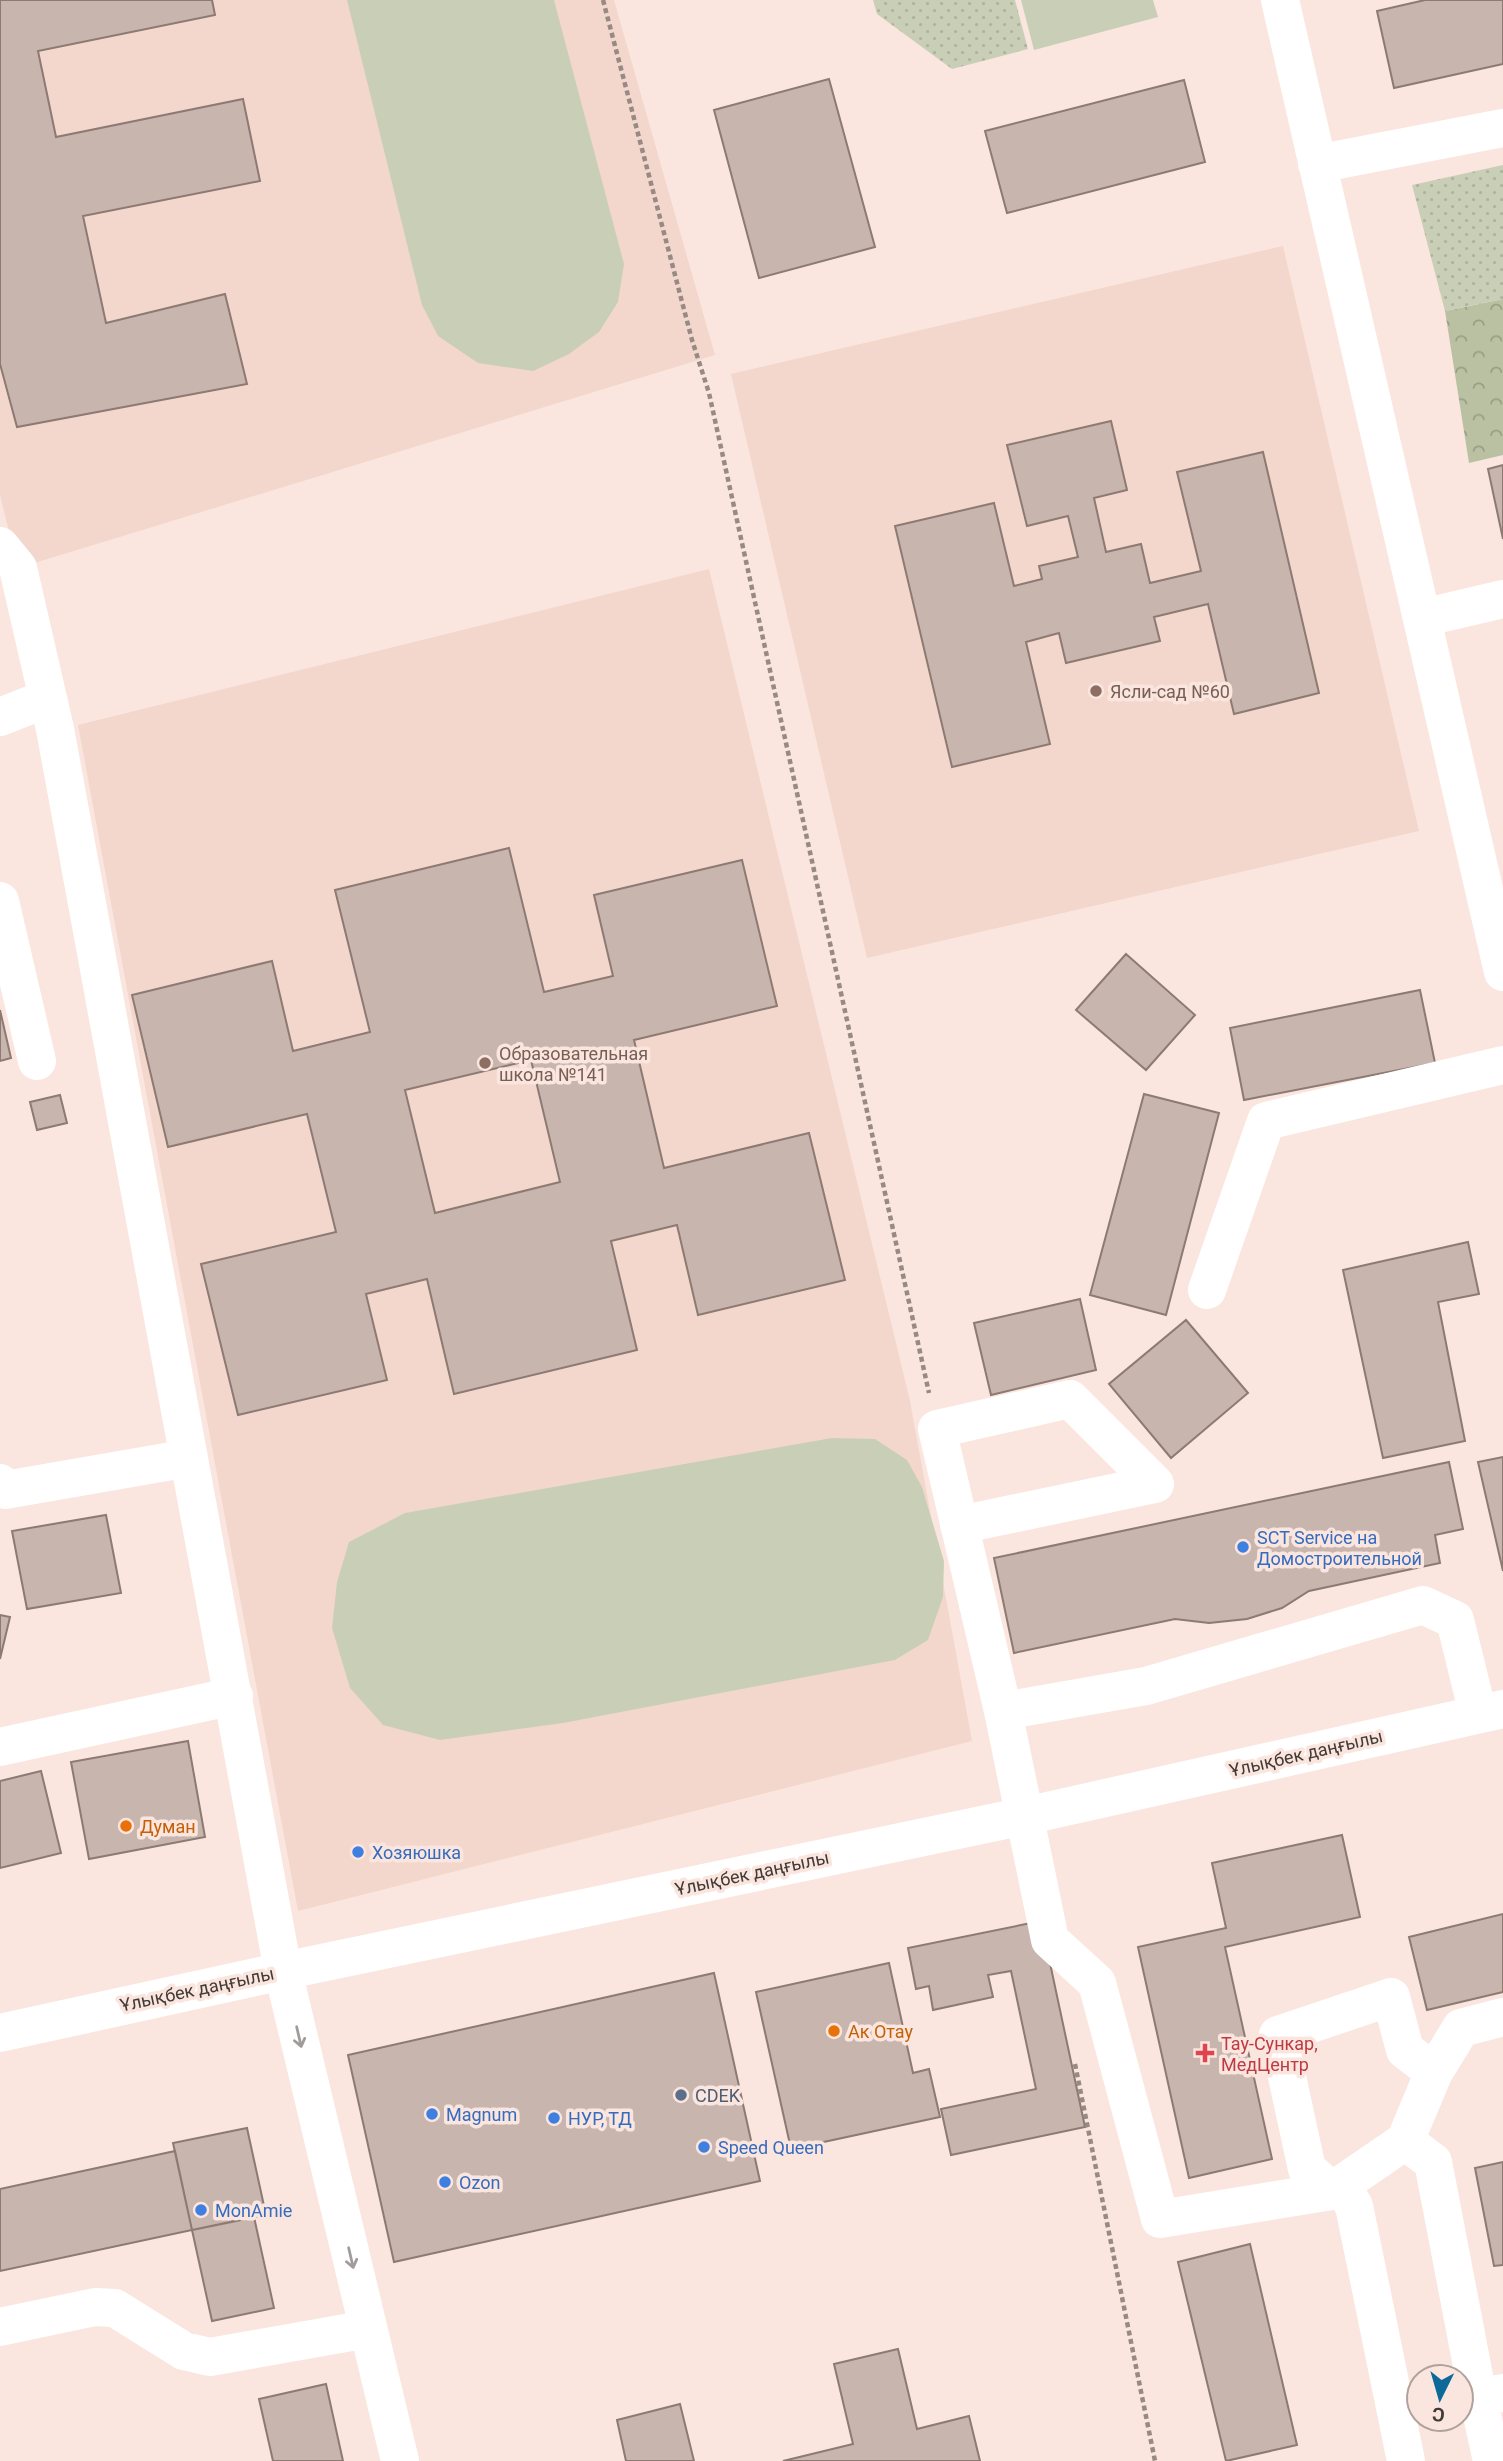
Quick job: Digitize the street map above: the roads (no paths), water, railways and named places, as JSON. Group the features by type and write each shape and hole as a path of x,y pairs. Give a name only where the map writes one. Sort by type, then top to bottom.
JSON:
{"street":[{"path":"1289,2 1317,164 1422,618 1490,848 1501,950"},
{"path":"1317,164 1503,128"},
{"path":"9,557 48,698 283,1970 400,2461"},
{"path":"1422,618 1503,599"},
{"path":"0,718 48,698"},
{"path":"0,901 37,1061"},
{"path":"1207,1290 1266,1121 1503,1065"},
{"path":"959,1525 1156,1484 1070,1399 937,1429 959,1525 1003,1711 1050,1941 1097,1983 1160,2219 1336,2188 1405,2141 1434,2072 1461,2028 1503,2017"},
{"path":"0,1483 5,1490 189,1458"},
{"path":"1003,1711 1146,1686 1423,1605 1455,1619 1491,1711"},
{"path":"0,1747 234,1696"},
{"name":"Ұлықбек даңғылы","path":"0,2033 283,1970 1025,1816 1491,1711"},
{"path":"1406,2461 1354,2206 1336,2188 1307,2169 1278,2035 1391,1997 1405,2050 1434,2072"},
{"path":"1405,2141 1433,2162 1491,2395 1492,2461"},
{"path":"0,2328 95,2306 115,2308 184,2351 210,2357 368,2329"}],"place":[{"name":"Ясли-сад №60","path":"1096,691"},
{"name":"Образовательная школа №141","path":"485,1063"},
{"name":"SCT Service на Домостроительной","path":"1243,1547"},
{"name":"Думан","path":"126,1826"},
{"name":"Хозяюшка","path":"358,1852"},
{"name":"Ак Отау","path":"834,2031"},
{"name":"Тау-Сункар, МедЦентр","path":"1205,2053"},
{"name":"CDEK","path":"681,2095"},
{"name":"Magnum","path":"432,2114"},
{"name":"НУР, ТД","path":"554,2118"},
{"name":"Speed Queen","path":"704,2147"},
{"name":"Ozon","path":"445,2182"},
{"name":"MonAmie","path":"201,2210"}]}
